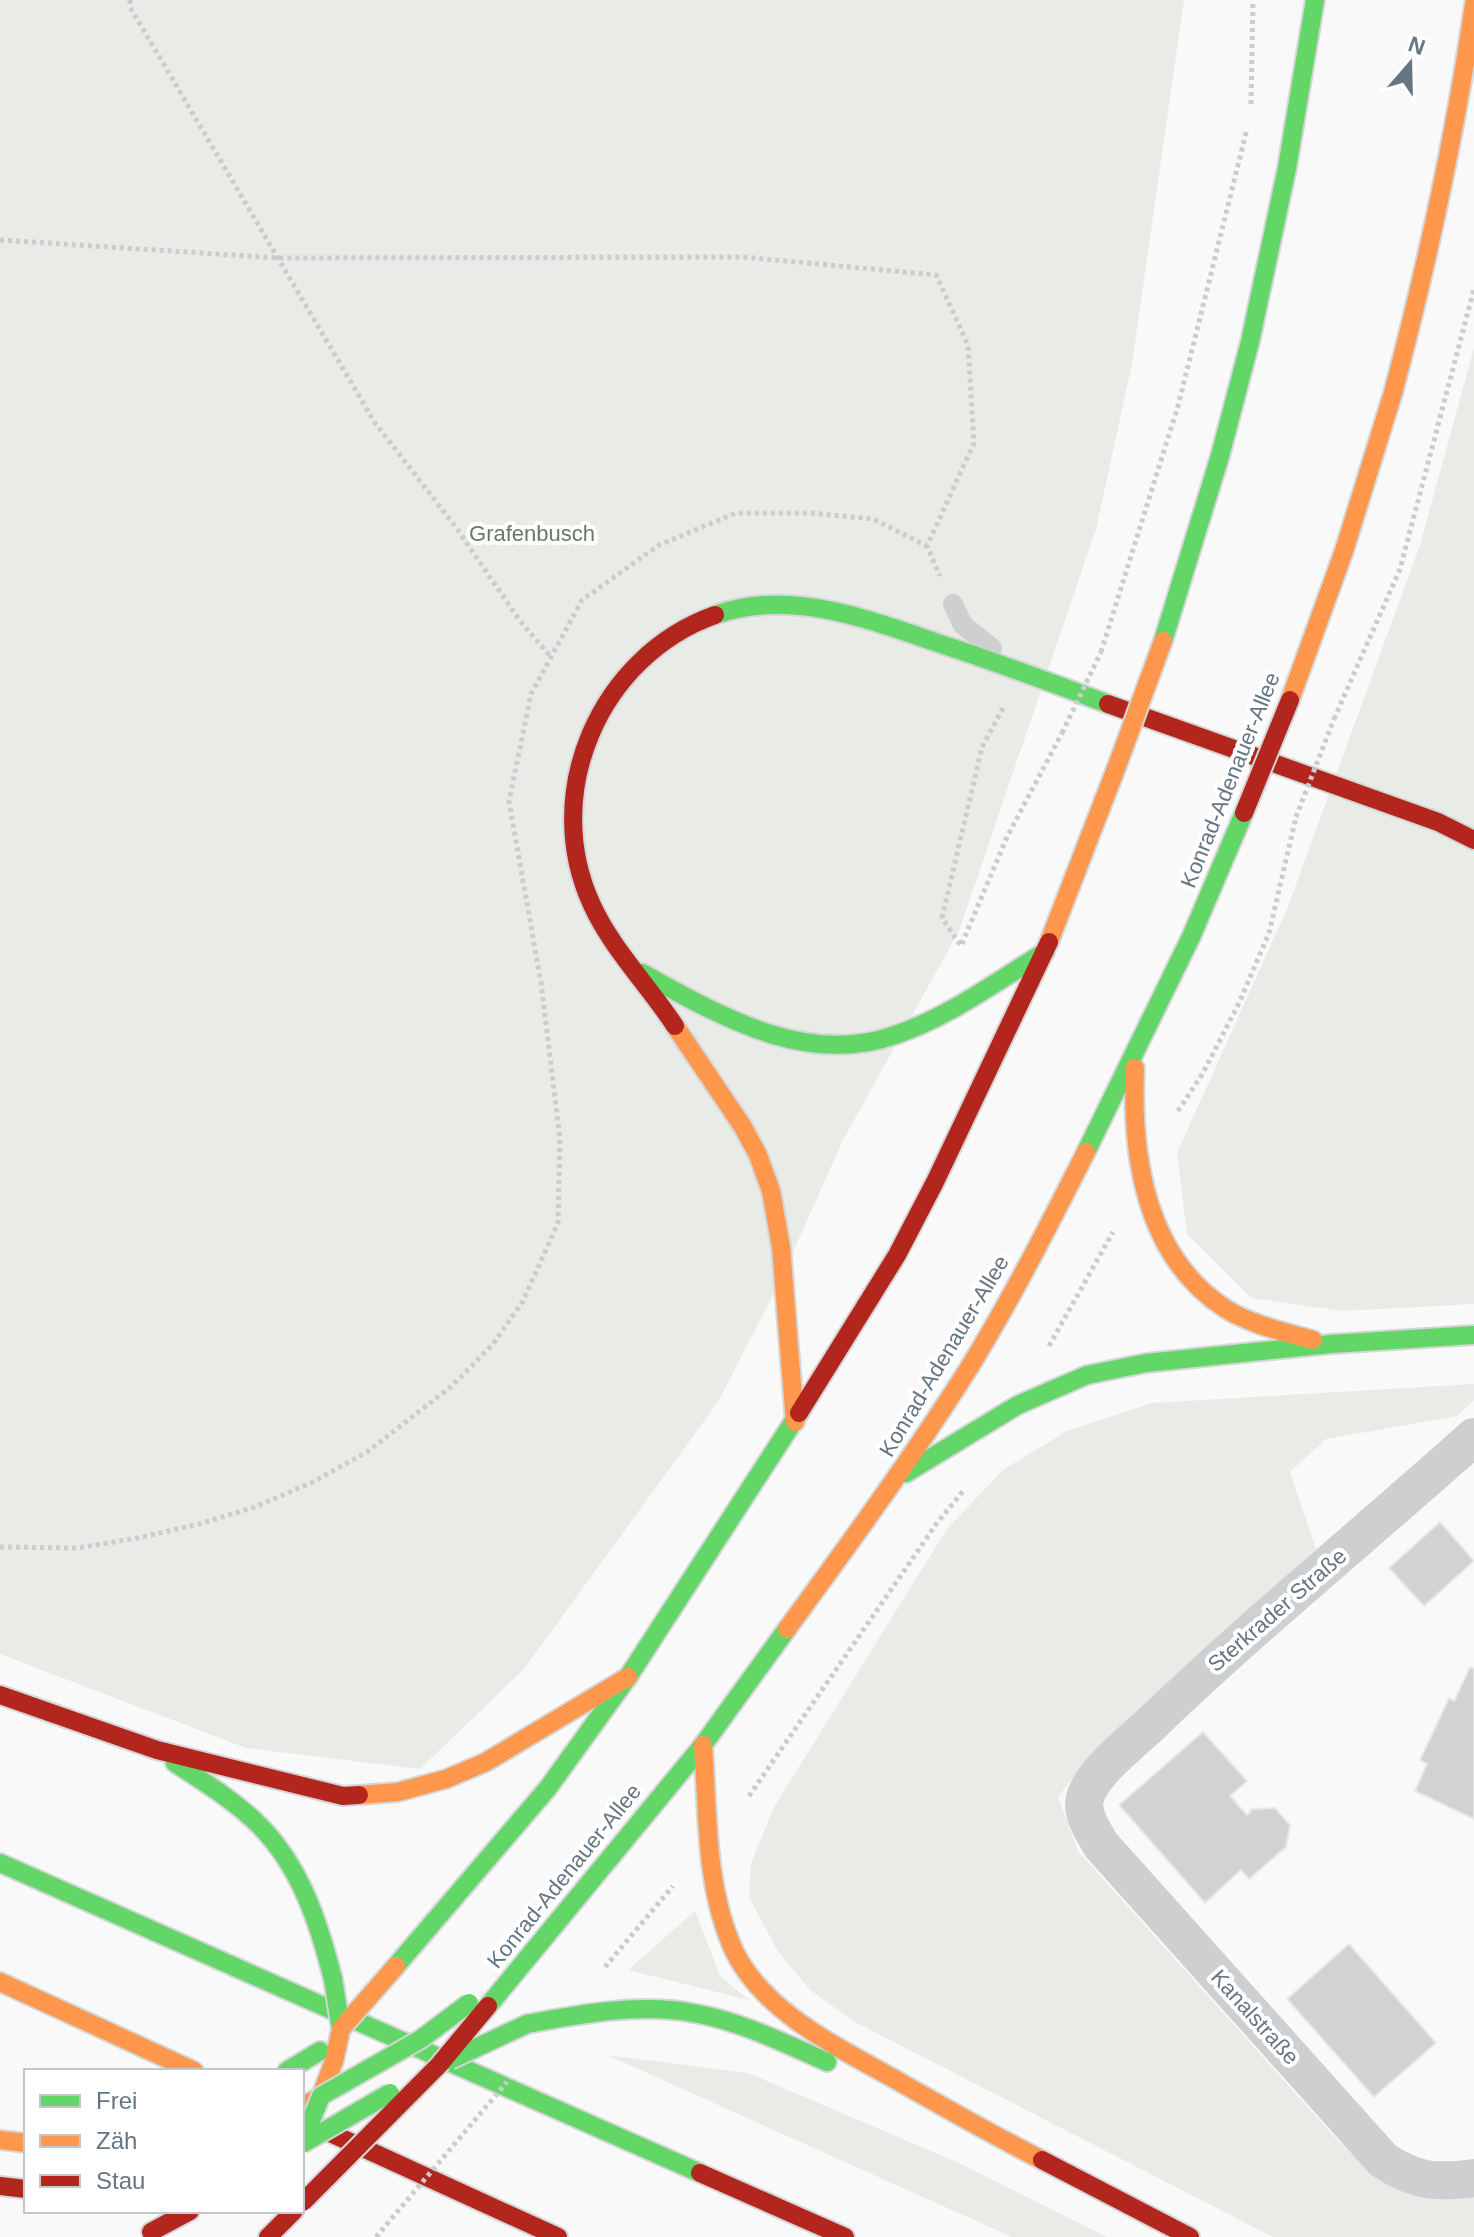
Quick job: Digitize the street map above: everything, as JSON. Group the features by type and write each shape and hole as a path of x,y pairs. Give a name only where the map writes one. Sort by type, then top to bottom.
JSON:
{"main road":[{"path":"304,2070 548,1788 628,1677 795,1422 868,1304 923,1206 1045,952 1163,641 1220,456 1250,342 1287,168 1315,0"},
{"name":"Konrad-Adenauer-Allee","path":"304,2201 439,2065 481,2003 522,1965 703,1745 897,1478 970,1366 1027,1267 1135,1056 1191,937 1290,700 1344,551 1393,393 1429,250 1474,5"},
{"path":"795,1422 779,1225 765,1172 733,1111 603,926 587,896 577,864 572,830 573,796 582,752 606,701 626,674 651,651 679,631 742,607 776,605 843,613 878,622 1022,672 1438,822 1474,840"},
{"path":"636,970 729,1020 768,1035 807,1045 849,1045 878,1041 934,1017 1045,952"},
{"path":"1135,1056 1134,1132 1151,1213 1167,1246 1189,1278 1224,1307 1258,1323 1331,1344"},
{"path":"897,1478 1018,1405 1087,1375 1146,1363 1331,1344 1474,1335"},
{"path":"0,1695 157,1750 343,1796 398,1792 446,1779 486,1762 628,1677"},
{"path":"703,1745 712,1872 718,1904 745,1969 779,2005 819,2035 984,2131 1190,2237"},
{"path":"157,1750 242,1810 270,1836 305,1890 322,1933 341,2029 334,2061 304,2138"},
{"path":"0,1863 845,2237"},
{"path":"0,1982 190,2069"},
{"path":"304,2106 481,2003"},
{"path":"304,2142 439,2065 527,2024 616,2009 680,2011 715,2018 792,2046 984,2131"},
{"path":"290,2069 320,2051"},
{"path":"304,2121 558,2237"},
{"path":"0,2140 24,2143"},
{"path":"0,2186 24,2189"},
{"path":"148,2234 170,2213"},
{"path":"148,2234 186,2213"},
{"path":"259,2237 271,2213"},
{"path":"268,2237 292,2213"}],"street":[{"name":"Sterkrader Straße","path":"1087,1791 1109,1764 1189,1688 1456,1442"},
{"name":"Kanalstraße","path":"1087,1791 1085,1809 1101,1845 1383,2160 1427,2181 1474,2178"}],"lane":[{"path":"953,604 963,625 1022,672"}],"path":[{"path":"130,0 130,7 375,423 455,526 520,621 551,657"},
{"path":"1022,672 982,747 942,918 961,946 982,889 1101,652 1178,406 1251,114 1253,0"},
{"path":"0,240 279,258 743,257 936,275 968,345 974,443 927,546"},
{"path":"1296,817 1334,719 1400,569 1474,289"},
{"path":"0,1547 77,1548 138,1538 255,1507 313,1482 367,1452 453,1385 493,1344 523,1301 558,1223 560,1139 541,983 509,801 531,694 582,600 659,545 736,513 810,513 873,519 927,546 953,604"},
{"path":"603,1970 711,1841"},
{"path":"376,2237 514,2075"}],"green space":[{"name":"Grafenbusch","path":"0,0 1184,0 1132,364 1096,529 959,931 843,1140 779,1283 718,1402 524,1669 420,1769 246,1748 0,1654"},
{"path":"1474,348 1474,1304 1342,1311 1251,1298 1187,1234 1177,1153 1287,909 1420,545"},
{"path":"1474,1384 1474,1400 1457,1416 1326,1439 1290,1472 1316,1549 1085,1762 1058,1797 1078,1851 1340,2143 1374,2173 1474,2196 1474,2237 1273,2237 853,2021 810,1990 777,1950 749,1897 751,1863 774,1807 947,1529 1003,1470 1067,1431 1152,1403"},
{"path":"695,1911 720,1976 749,2000 628,1970"},
{"path":"607,2055 748,2073 961,2164 1107,2237 1012,2237"}],"building":[{"path":"1440,1522 1474,1561 1424,1606 1389,1568"},
{"path":"1470,1667 1474,1669 1474,1819 1415,1791 1427,1764 1420,1760 1449,1698 1454,1701"},
{"path":"1203,1732 1247,1781 1230,1796 1247,1815 1252,1809 1275,1808 1290,1825 1286,1847 1249,1879 1241,1870 1205,1903 1119,1805"},
{"path":"1349,1944 1436,2043 1374,2097 1287,1999"}],"traffic: fast":[{"path":"1250,342 1287,168 1315,0"},
{"path":"1163,641 1220,456 1250,342"},
{"path":"715,615 744,607 774,605 833,611 891,627 1108,704"},
{"path":"1086,1152 1191,937 1244,813"},
{"path":"642,973 732,1020 796,1041 828,1045 861,1043 895,1035 934,1019 1045,952"},
{"path":"906,1473 1018,1405 1087,1375 1146,1363 1331,1344 1474,1335"},
{"path":"396,1966 548,1788 628,1677 799,1413"},
{"path":"488,2006 703,1745 787,1629"},
{"path":"175,1763 240,1808 274,1841 306,1897 333,1979"},
{"path":"0,1863 700,2173"},
{"path":"333,1979 341,2029"},
{"path":"304,2138 321,2096 421,2039 469,2003"},
{"path":"527,2024 610,2011 672,2010 745,2027 827,2062"},
{"path":"450,2060 527,2024"},
{"path":"290,2069 320,2051"},
{"path":"304,2143 390,2093"}],"traffic: slow":[{"path":"1393,393 1439,200 1474,5"},
{"path":"1290,700 1344,551 1393,393"},
{"path":"1117,766 1163,641"},
{"path":"1049,942 1117,766"},
{"path":"675,1026 743,1127 758,1155 771,1191 781,1247 795,1422"},
{"path":"1135,1068 1134,1102 1141,1170 1161,1233 1177,1262 1199,1287 1236,1315 1313,1340"},
{"path":"787,1629 903,1467 969,1368 1086,1152"},
{"path":"359,1795 398,1792 446,1779 486,1762 628,1677"},
{"path":"703,1745 709,1846 716,1896 731,1944 760,1989 780,2008 826,2040 1042,2160"},
{"path":"341,2029 396,1966"},
{"path":"0,1982 190,2069"},
{"path":"304,2106 321,2096 334,2061 341,2029"},
{"path":"0,2140 24,2143"}],"traffic: jam":[{"path":"675,1026 620,952 592,905 578,862 573,818 578,775 591,733 612,695 640,662 675,635 715,615"},
{"path":"1244,813 1290,700"},
{"path":"1108,704 1438,822 1474,840"},
{"path":"799,1413 897,1255 1049,942"},
{"path":"0,1695 157,1750 343,1796 359,1795"},
{"path":"304,2201 439,2065 488,2006"},
{"path":"326,2131 558,2237"},
{"path":"1042,2160 1190,2237"},
{"path":"700,2173 845,2237"},
{"path":"0,2186 24,2189"},
{"path":"151,2232 186,2213"},
{"path":"268,2237 292,2213"}]}
